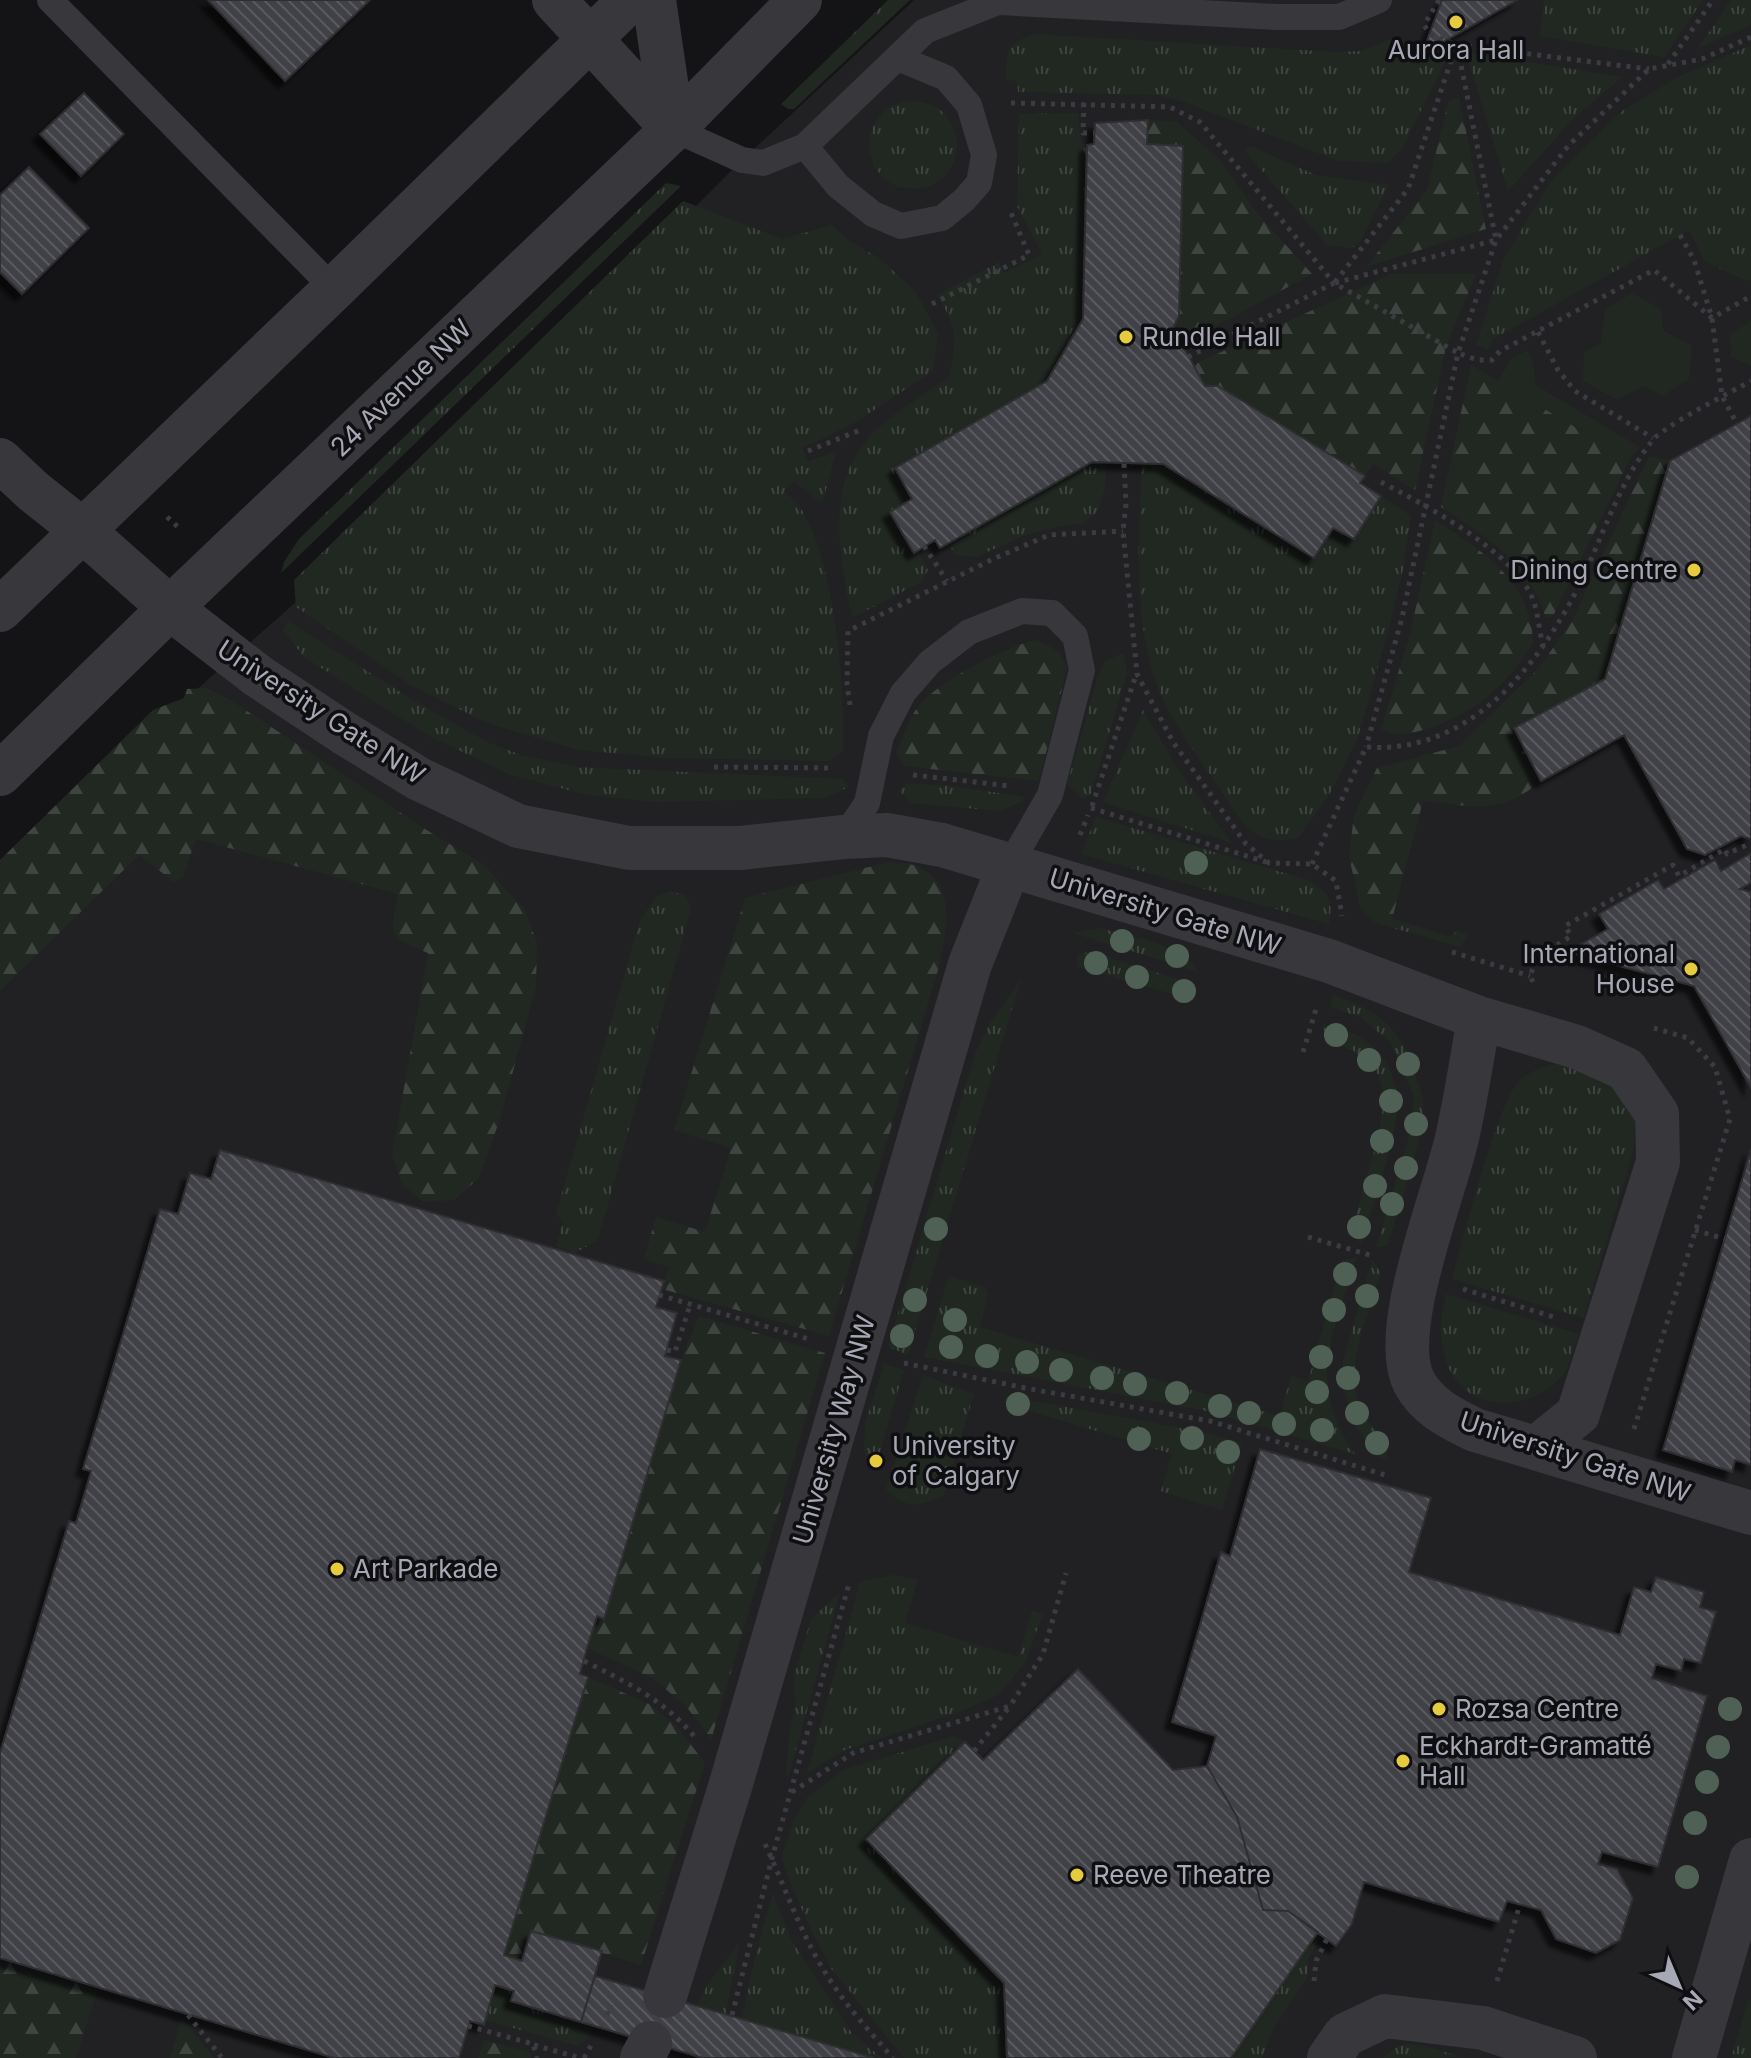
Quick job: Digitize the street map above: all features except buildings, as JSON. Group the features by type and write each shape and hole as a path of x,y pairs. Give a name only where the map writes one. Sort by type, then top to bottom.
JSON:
{"street":[{"path":"554,0 673,129"},
{"path":"0,610 630,0"},
{"path":"654,0 673,129"},
{"name":"24 Avenue NW","path":"0,774 673,129 800,0"},
{"name":"University Gate NW","path":"0,460 170,608 258,676 419,779 518,826 629,848 740,848 887,835 928,843 1329,961 1479,1018 1457,1139 1419,1274 1406,1339 1412,1379 1425,1399 1439,1411 1475,1430 1751,1513"},
{"name":"University Way NW","path":"665,1996 744,1742 970,964 1009,866"},
{"path":"1479,1018 1577,1047 1626,1069 1657,1114 1658,1162 1578,1414 1536,1448"},
{"path":"1694,2058 1751,1860"},
{"path":"1329,2058 1345,2035 1385,2016 1483,2028 1575,2058"}],"lane":[{"path":"50,0 334,289"},
{"path":"673,129 742,160 763,163 805,146 925,31 998,2 1197,6 1339,17 1379,0"},
{"path":"805,146 838,186 873,214 901,226 942,218 964,200 979,183 984,155 969,105 946,78 898,58"},
{"path":"844,837 867,803 881,736 903,693 930,662 969,632 1022,611 1052,613 1075,636 1082,670 1050,795 1009,866"}],"path":[{"path":"1439,0 1424,25 1431,35 1457,45 1649,69 1702,59 1751,37"},
{"path":"1667,65 1713,0"},
{"path":"1457,45 1496,240"},
{"path":"1334,283 1408,189 1457,45"},
{"path":"1312,864 1366,747 1402,618 1458,353 1496,240 1568,146 1649,69"},
{"path":"1000,103 1170,107 1200,122 1334,283 1458,353 1477,360 1492,360 1500,351 1654,270 1712,318"},
{"path":"1084,103 1083,133 1094,133"},
{"path":"1680,235 1694,260 1712,318 1722,396 1737,424"},
{"path":"1188,357 1334,283 1496,240"},
{"path":"932,304 1002,269"},
{"path":"1712,318 1751,296"},
{"path":"1538,332 1558,370 1575,391 1653,438"},
{"path":"1366,747 1391,749 1421,743 1455,729 1490,705 1520,676 1573,598 1606,521 1653,438 1751,381"},
{"path":"808,451 863,429"},
{"path":"1124,464 1126,504 1123,531 1137,674 1173,742 1228,823 1246,844 1269,863"},
{"path":"1381,482 1426,505 1499,557 1532,597 1543,646"},
{"path":"924,546 947,581"},
{"path":"1079,837 1137,674"},
{"path":"904,775 985,781 1022,788"},
{"path":"1091,808 1269,863 1312,864 1336,881 1343,919"},
{"path":"1571,936 1565,926 1673,865 1679,876 1725,849 1727,854 1751,845"},
{"path":"1438,950 1451,951 1530,976"},
{"path":"1303,1052 1308,1034"},
{"path":"1695,1230 1725,1239"},
{"path":"1308,1237 1375,1257"},
{"path":"1450,1285 1566,1320"},
{"path":"659,1295 815,1341"},
{"path":"667,1350 675,1352 690,1305"},
{"path":"898,1361 1025,1388 1210,1421 1385,1475"},
{"path":"974,1751 1010,1706 1043,1654 1066,1573"},
{"path":"732,2015 772,1858 849,1584"},
{"path":"584,1661 648,1693 680,1718 699,1741"},
{"path":"791,1792 853,1753 1010,1706"},
{"path":"765,1844 805,1937 829,1979 893,2058"},
{"path":"1497,1981 1520,1904"},
{"path":"1314,1981 1316,1961 1327,1939"},
{"path":"188,2015 222,2058"},
{"path":"468,2026 580,2058"},
{"path":"533,2044 537,2058"}],"shaded area":[{"name":"University of Calgary","path":"914,0 1751,0 1751,2058 0,2058 0,863 330,572 742,160"}],"green space":[{"path":"888,0 910,0 794,109 781,104"},
{"path":"1544,0 1703,0 1664,57 1540,36"},
{"path":"1731,0 1751,0 1751,25 1698,48"},
{"path":"1036,34 1335,52 1361,51 1391,39 1443,50 1445,62 1403,147 1388,163 1339,161 1187,103 1158,95 1018,92 1017,81 1006,80 1008,55 1013,45"},
{"path":"1751,45 1751,279 1748,281 1705,262 1689,230 1493,339 1488,349 1476,345 1504,258 1551,181 1622,111 1678,77"},
{"path":"1466,52 1622,77 1576,116 1508,191"},
{"path":"1459,97 1486,229 1366,267 1427,190 1448,102"},
{"path":"913,101 938,108 950,120 957,145 950,170 938,182 913,189 888,182 876,170 869,145 876,120 888,108"},
{"path":"1078,113 1081,143 1087,145 1081,324 1047,381 912,499 891,513 913,552 918,550 928,570 921,582 852,618 840,548 841,500 846,477 870,436 949,377 954,334 937,295 999,262 1004,273 1042,254 1017,206 1019,114"},
{"path":"1148,120 1176,121 1220,160 1257,213 1312,274 1181,345 1173,328 1179,316 1183,147 1147,144"},
{"path":"1250,146 1316,175 1389,185 1360,242 1352,248 1327,245 1245,151"},
{"path":"666,183 681,186 281,573 284,562 299,539"},
{"path":"683,201 782,239 832,225 849,241 879,258 915,291 938,333 933,371 856,422 803,448 808,461 836,452 822,504 794,481 784,491 799,506 812,531 822,559 836,626 843,751 828,761 665,758 579,750 487,723 411,685 296,607 294,580"},
{"path":"1391,274 1476,274 1446,347 1415,490 1373,464 1365,476 1205,386 1193,365"},
{"path":"1632,293 1661,309 1663,330 1692,346 1689,379 1662,396 1643,386 1617,400 1583,381 1584,352 1601,343 1605,309"},
{"path":"1751,316 1751,366 1731,357 1730,334 1750,322"},
{"path":"1527,350 1533,360 1536,385 1640,447 1630,459 1498,382 1510,360"},
{"path":"1471,365 1630,459 1553,616 1546,618 1528,581 1504,553 1441,507"},
{"path":"1649,456 1670,461 1605,679 1515,728 1541,781 1526,792 1512,800 1485,806 1423,801 1390,927 1375,922 1360,907 1349,856 1354,815 1377,768 1459,746 1538,669 1572,621"},
{"path":"1092,462 1106,464 1105,489 1097,512 1082,524 1025,535 976,557 956,555 948,544"},
{"path":"1142,464 1163,464 1314,558 1333,528 1354,539 1381,496 1411,516 1403,569 1357,740 1329,795 1298,838 1270,839 1250,830 1166,706 1155,679 1142,619 1139,524"},
{"path":"1435,520 1470,543 1514,584 1530,620 1533,642 1513,672 1472,708 1423,730 1397,734 1381,729 1410,634"},
{"path":"288,621 410,698 487,742 521,755 578,767 843,779 849,787 825,798 656,802 587,795 511,775 429,736 304,657 283,630"},
{"path":"1035,640 1056,650 1067,669 1039,781 904,766 896,752 911,717 927,697 972,667"},
{"path":"1124,653 1127,673 1091,794 1083,800 1067,784 1099,673 1105,661"},
{"path":"206,688 229,699 484,865 525,910 537,943 536,987 500,1119 479,1178 454,1200 423,1202 402,1184 392,1155 428,953 394,933 393,919 398,894 196,839 183,877 174,882 139,855 0,991 0,860 153,710 184,698 187,689"},
{"path":"1143,710 1179,771 1232,843 1103,802"},
{"path":"908,783 953,786 1024,797 1023,801 999,811 910,803 899,790"},
{"path":"1096,817 1308,880 1321,889 1330,902 1329,924 1081,854"},
{"path":"889,862 918,866 932,876 944,898 945,937 940,963 829,1336 662,1289 669,1267 644,1259 656,1217 705,1232 731,1148 674,1130 745,898"},
{"path":"671,891 686,896 691,909 598,1240 575,1253 556,1246 563,1222 556,1214 640,920 658,895"},
{"path":"1391,918 1450,937 1458,930 1468,935 1460,947 1390,927"},
{"path":"1100,928 1168,948 1180,954 1199,972 1073,933"},
{"path":"1090,952 1194,984 1194,1000 1077,967 1078,954"},
{"path":"1021,979 908,1355 888,1347 975,1054 990,1023"},
{"path":"1333,995 1376,1015 1396,1034 1410,1060 1423,1099 1414,1159 1388,1245 1376,1248 1409,1136 1414,1097 1390,1042 1360,1017 1330,1007"},
{"path":"1323,1024 1354,1034 1376,1050 1390,1071 1397,1095 1395,1127 1361,1244 1351,1233 1382,1115 1381,1083 1364,1058 1325,1039"},
{"path":"1566,1061 1610,1076 1635,1119 1634,1148 1584,1318 1452,1279 1491,1143 1511,1093 1520,1080 1530,1073"},
{"path":"1357,1257 1333,1334 1327,1379 1331,1403 1355,1454 1211,1412 924,1357 949,1276 985,1287 988,1294 980,1327 1280,1416 1291,1376 1308,1381 1342,1260"},
{"path":"1372,1260 1381,1273 1360,1338 1355,1382 1358,1402 1368,1421 1386,1438 1387,1460 1373,1454 1355,1425 1342,1381 1343,1361"},
{"path":"1446,1294 1579,1334 1566,1370 1542,1392 1516,1402 1488,1401 1475,1396 1455,1379 1445,1356 1441,1318"},
{"path":"699,1316 825,1353 711,1740 686,1706 652,1678 587,1648 597,1616 604,1618 681,1360"},
{"path":"884,1364 904,1370 874,1472 864,1451 865,1423"},
{"path":"923,1375 974,1394 944,1495 913,1504 886,1489"},
{"path":"1006,1396 1203,1432 1242,1443 1222,1510 1161,1491 1172,1454 1004,1403"},
{"path":"893,1575 918,1580 905,1623 1018,1657 1032,1611 1043,1614 1025,1663 998,1695 965,1710 845,1750 807,1773 860,1582"},
{"path":"840,1592 789,1775 786,1775 795,1706 794,1675 811,1619"},
{"path":"588,1677 649,1704 675,1724 705,1763 641,1965 531,1931 522,1961 504,1955"},
{"path":"955,1736 965,1742 866,1839 1004,1983 1007,2058 904,2058 832,1970 812,1932 782,1858 793,1822 807,1798 843,1770"},
{"path":"773,1893 792,1941 851,2032 882,2058 742,2019"},
{"path":"1318,1932 1321,1935 1309,1957 1307,1978 1274,2027 1262,2058 1231,2058"},
{"path":"738,1944 723,2026 695,2009 708,1984"},
{"path":"0,1959 98,1989 76,2058 0,2058"},
{"path":"495,1985 514,1991 511,2001 595,2026 578,2046 485,2020"},
{"path":"1748,2000 1751,2001 1751,2058 1731,2058"},
{"path":"182,2017 214,2058 170,2058"},
{"path":"484,2040 529,2052 531,2058 478,2058"},
{"path":"1406,2044 1462,2057 1383,2058 1396,2047"}],"place":[{"name":"Aurora Hall","path":"1456,22"},
{"name":"Rundle Hall","path":"1126,337"},
{"name":"Dining Centre","path":"1694,570"},
{"name":"International House","path":"1691,969"},
{"name":"University of Calgary","path":"876,1461"},
{"name":"Art Parkade","path":"337,1569"},
{"name":"Rozsa Centre","path":"1439,1709"},
{"name":"Eckhardt-Gramatté Hall","path":"1403,1761"},
{"name":"Reeve Theatre","path":"1077,1875"}]}
